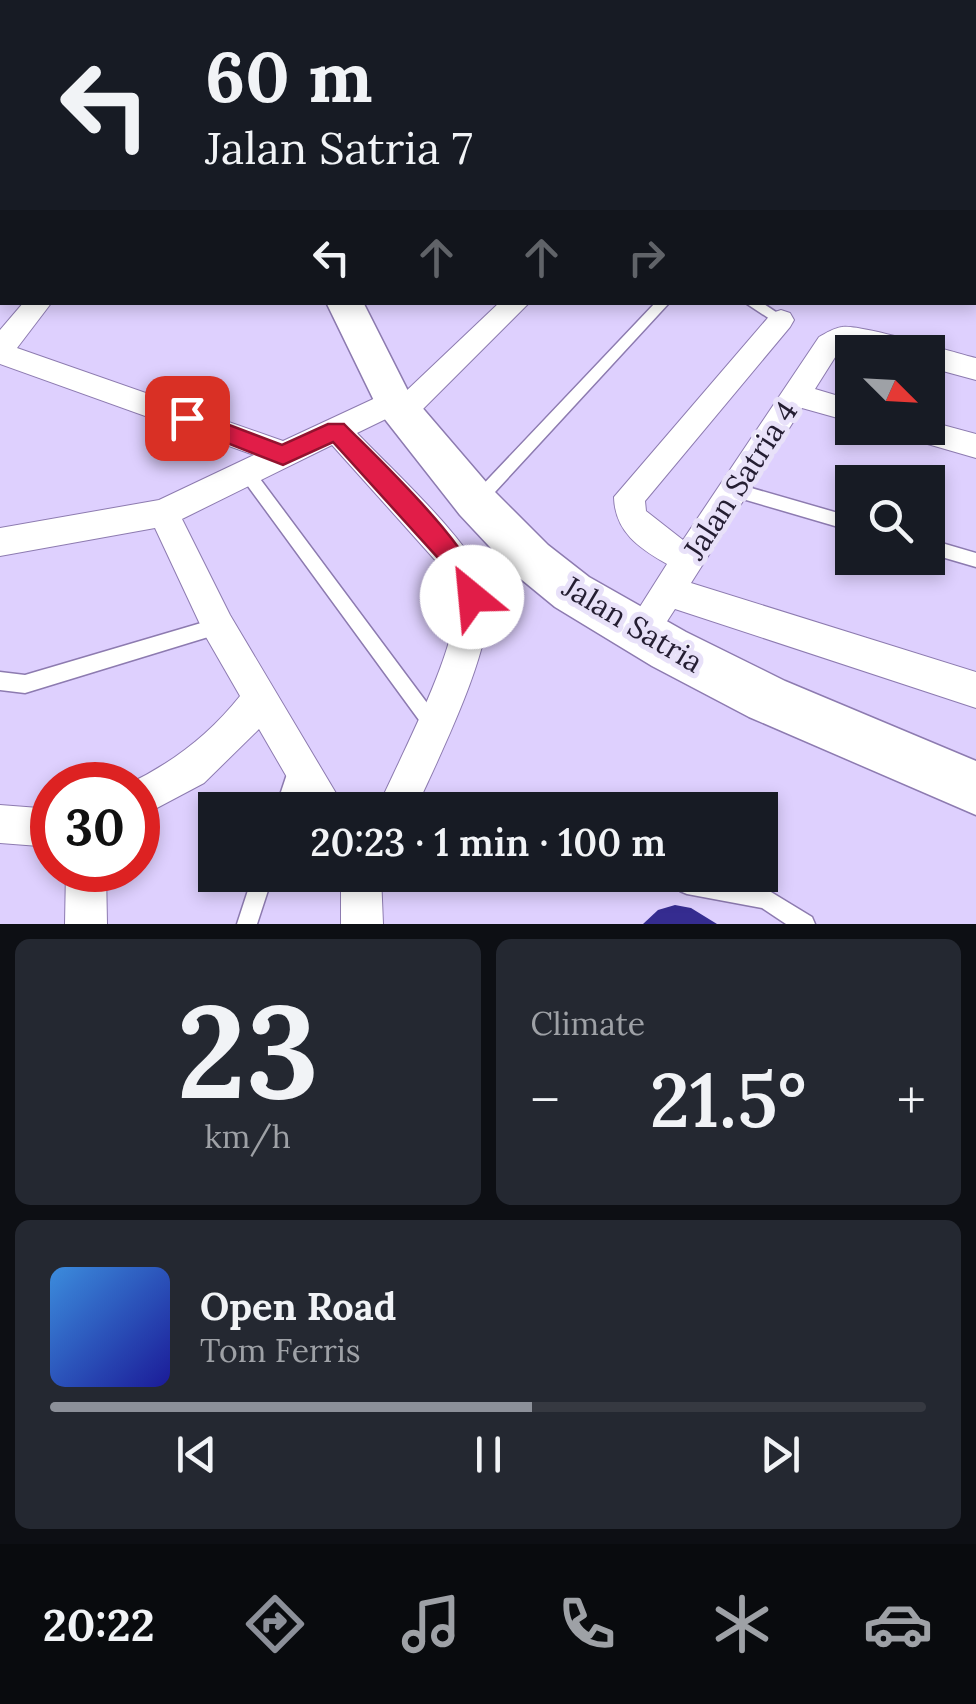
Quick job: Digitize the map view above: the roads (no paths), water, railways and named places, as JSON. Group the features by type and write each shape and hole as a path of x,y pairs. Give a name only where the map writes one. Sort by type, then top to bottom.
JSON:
{"street":[{"path":"37,305 0,351 253,441 283,456"},
{"name":"Jalan Satria","path":"346,305 398,407 476,502 532,560 572,592 767,698 976,788"},
{"path":"0,542 163,513 336,430 398,407 514,305"},
{"path":"689,559 634,523 628,512 629,497 775,330 818,360"},
{"name":"Jalan Satria 4","path":"641,632 828,344 835,341"},
{"path":"945,361 976,369"},
{"path":"795,395 835,406"},
{"path":"336,430 455,560 468,580 472,597 470,620 433,726 404,792"},
{"path":"945,438 976,446"},
{"path":"163,513 218,626 316,792"},
{"name":"Jalan Satria","path":"668,591 976,690"},
{"path":"160,790 202,762 235,732 260,700"},
{"path":"0,824 30,826"},
{"path":"86,892 86,924"},
{"path":"362,924 363,892"}],"lane":[{"path":"476,502 661,305"},
{"path":"753,305 775,330"},
{"path":"247,473 433,726"},
{"path":"734,490 835,519"},
{"path":"945,551 976,560"},
{"path":"0,681 25,684 218,626"},
{"path":"290,792 299,765"},
{"path":"248,924 258,892"},
{"path":"729,892 766,899 805,924"}]}
